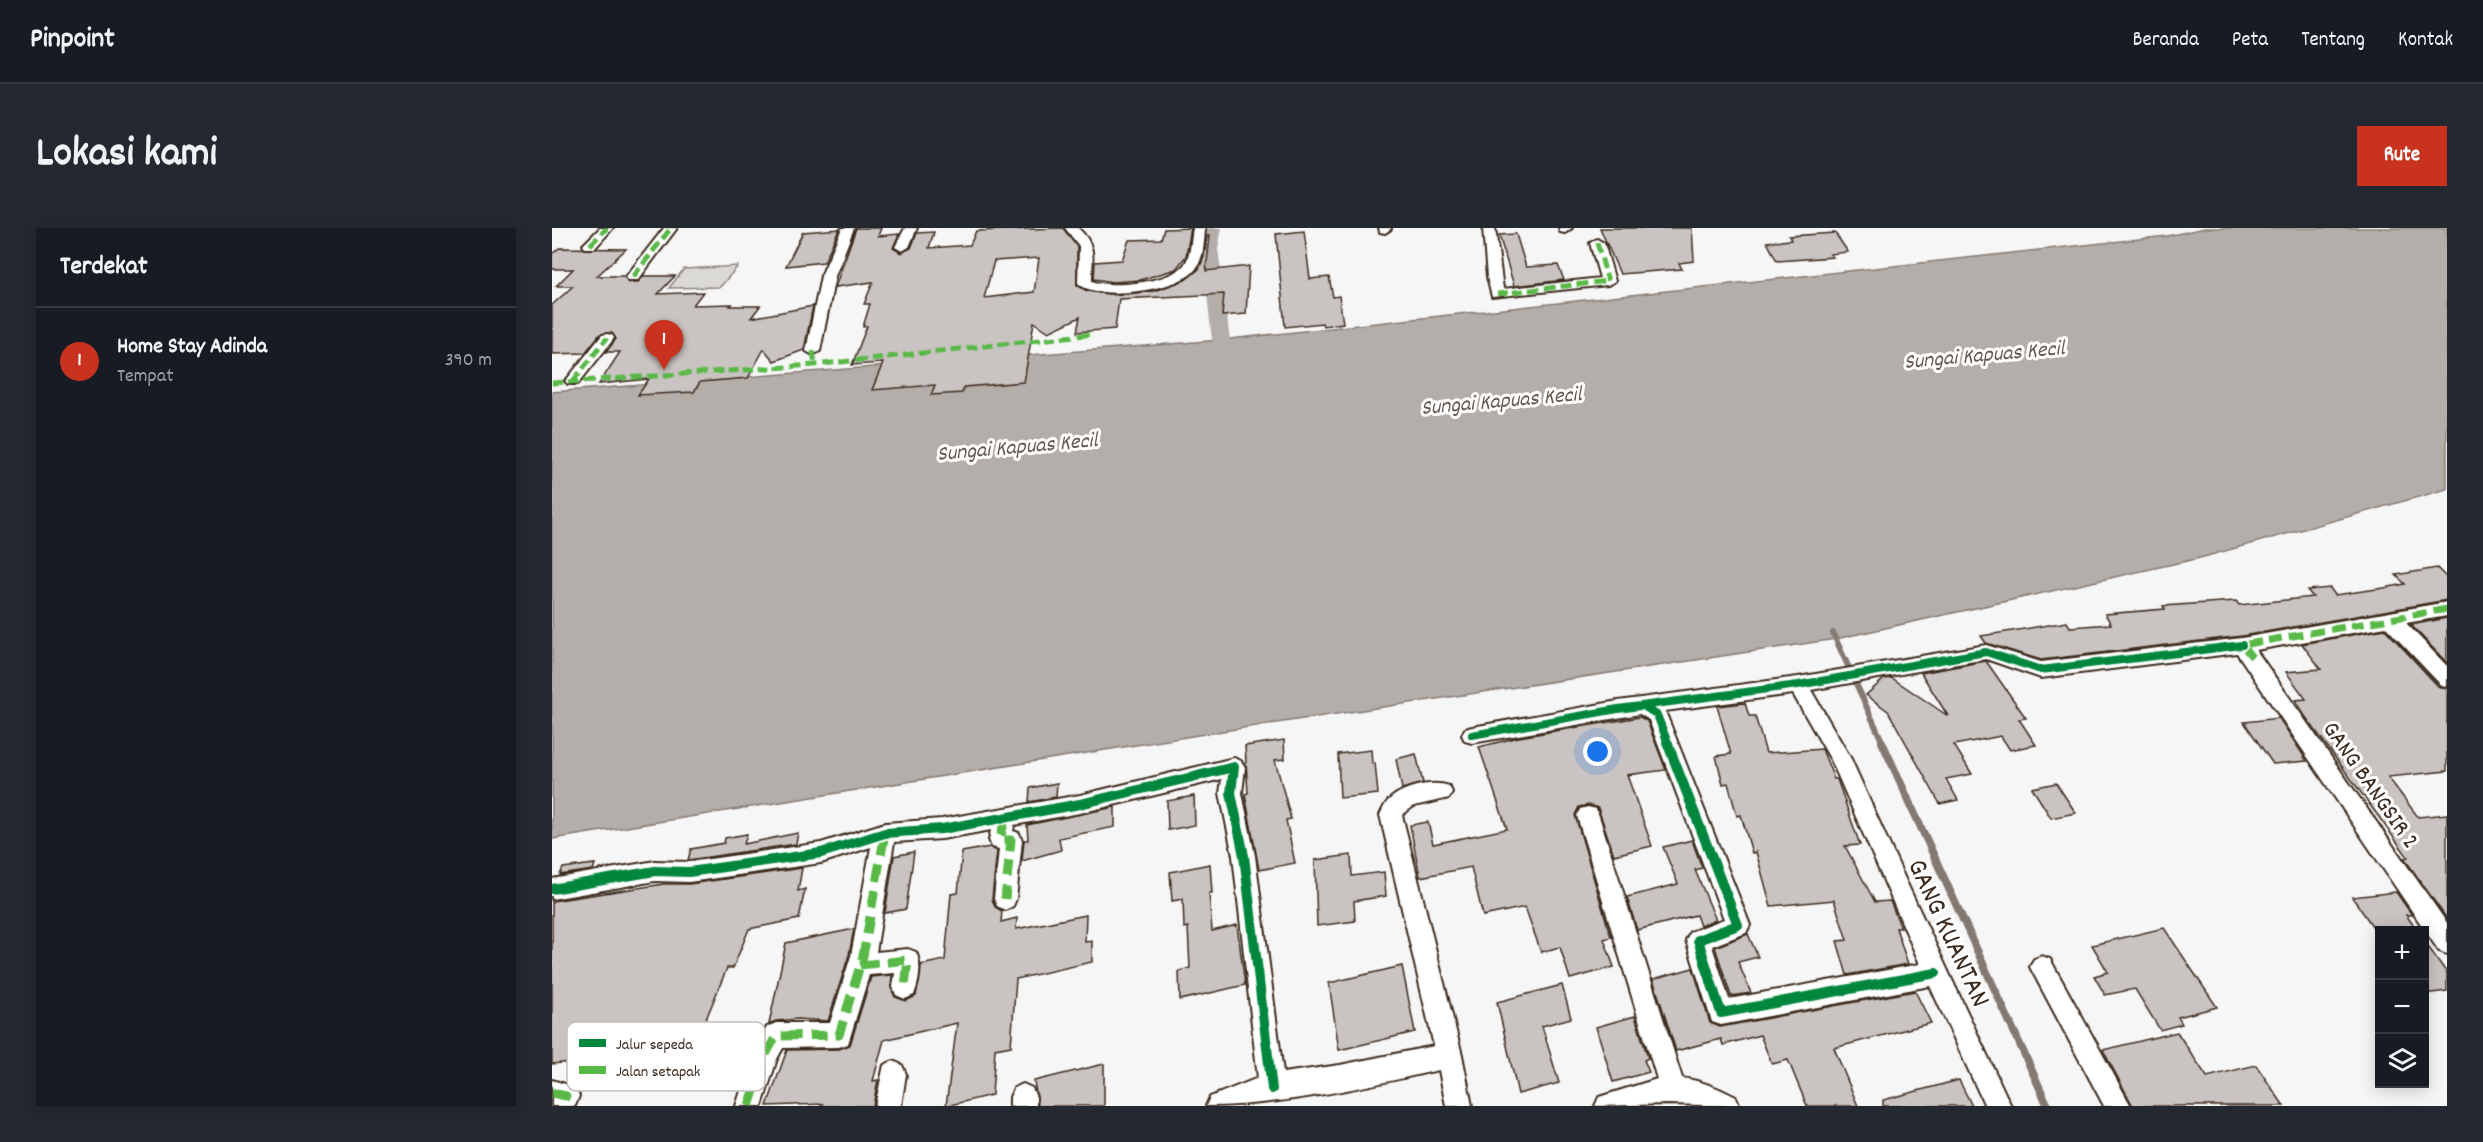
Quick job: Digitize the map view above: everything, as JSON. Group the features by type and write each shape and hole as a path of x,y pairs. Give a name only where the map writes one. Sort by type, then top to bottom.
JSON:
{"street":[{"path":"590,245 607,228"},
{"path":"633,276 671,228"},
{"path":"813,351 828,276 848,228"},
{"path":"902,247 910,228"},
{"path":"1071,228 1086,246 1085,283 1099,288 1151,284 1180,276 1192,264 1199,228"},
{"path":"1489,228 1491,272 1497,294 1608,281 1597,243"},
{"path":"573,381 607,338"},
{"path":"1472,735 1643,706 1798,685 1986,652 2041,670 2247,651 2390,619 2447,609"},
{"path":"2390,619 2447,679"},
{"name":"GANG BANGSIR 2","path":"2247,651 2447,943"},
{"name":"GANG KUANTAN","path":"1798,685 1841,759 1998,1106"},
{"path":"1643,706 1657,716 1738,925 1698,940 1721,1013 1936,973"},
{"path":"552,889 655,871 689,872 820,853 885,833 942,830 1080,804 1234,767 1231,793 1244,856 1272,1089"},
{"path":"1441,792 1400,802 1391,815 1449,1055 1459,1106"},
{"path":"1588,816 1673,1089"},
{"path":"1005,818 1000,840 1011,840 1005,898"},
{"path":"765,1057 776,1036 839,1035 860,965 885,833"},
{"path":"860,965 908,960 905,987"},
{"path":"2042,967 2118,1106"},
{"path":"1219,1106 1230,1100 1272,1089 1449,1055"},
{"path":"888,1106 893,1074"},
{"path":"1608,1106 1673,1089 1692,1091 1727,1106"},
{"path":"749,1106 754,1091"},
{"path":"552,1093 566,1096 560,1106"}],"shaded area":[{"path":"738,266 720,287 669,288 684,269"}],"water":[{"name":"Sungai Kapuas Kecil","path":"2205,228 2447,228 2447,489 2200,558 1836,639 1223,731 552,839 552,392 1221,340 2167,236"}],"building":[{"path":"856,228 881,228 878,236 899,234 893,248 901,253 911,248 917,233 934,232 929,248 970,245 976,231 1063,228 1077,247 1077,285 1087,291 1117,295 1154,291 1185,280 1199,269 1204,257 1207,236 1210,236 1206,271 1249,266 1246,314 1222,316 1224,294 1119,299 1115,329 1077,332 1080,317 1049,332 1034,322 1024,382 964,387 962,393 931,395 935,385 872,390 883,363 852,365 867,326 863,327 870,304 864,304 873,282 835,287","holes":["1039,258 1034,292 984,298 994,261"]},
{"path":"1191,228 1186,256 1176,269 1140,280 1113,282 1094,279 1095,262 1122,260 1129,240 1161,239 1164,229"},
{"path":"1600,228 1692,228 1694,261 1679,263 1682,269 1620,274"},
{"path":"839,229 824,262 786,266 803,232"},
{"path":"1304,231 1310,279 1329,277 1333,297 1339,296 1343,323 1285,327 1276,234"},
{"path":"1835,233 1848,252 1830,254 1833,257 1777,261 1767,242 1791,240 1789,236"},
{"path":"1516,234 1526,267 1558,265 1564,280 1514,286 1499,235"},
{"path":"559,248 626,249 597,276 624,276 628,282 638,282 644,276 675,276 658,294 703,292 693,305 760,306 751,318 813,306 804,350 774,361 764,349 748,378 700,382 694,392 638,395 649,379 599,384 620,352 606,352 616,339 612,333 600,334 585,353 552,354 552,305 573,286 556,286 573,269 552,269 552,254"},
{"path":"2437,568 2447,578 2447,600 2242,636 2041,660 1986,643 1981,636 2067,622 2070,627 2111,624 2105,614 2165,609 2163,606 2236,601 2239,605 2313,597 2307,590 2330,588 2335,595 2384,588 2405,584 2396,575"},
{"path":"2447,618 2447,663 2411,625"},
{"path":"2385,629 2438,686 2447,689 2447,771 2388,777 2418,817 2447,814 2447,919 2404,858 2408,857 2305,716 2295,700 2306,699 2286,672 2321,669 2302,644"},
{"path":"1986,661 2026,718 2019,719 2036,745 2010,750 2001,736 1954,745 1972,774 1946,779 1958,800 1940,804 1888,711 1866,695 1884,679 1892,678 1948,716 1921,673"},
{"path":"1745,703 1749,716 1755,716 1766,753 1822,749 1834,779 1837,779 1860,845 1845,846 1875,902 1890,901 1901,928 1896,928 1908,964 1847,975 1837,941 1847,940 1834,900 1771,906 1756,852 1752,853 1741,815 1737,816 1728,783 1723,784 1716,756 1731,754 1717,706"},
{"path":"1640,717 1647,721 1666,770 1627,775 1652,846 1614,855 1598,808 1589,805 1579,807 1575,815 1611,937 1604,939 1614,967 1570,979 1560,947 1541,952 1525,907 1483,916 1471,867 1420,877 1410,825 1428,822 1433,844 1507,829 1479,747 1519,737"},
{"path":"2279,718 2307,761 2273,764 2244,722"},
{"path":"1284,740 1285,759 1275,760 1291,819 1286,820 1295,863 1259,870 1245,794 1248,793 1245,746"},
{"path":"1371,750 1372,764 1375,763 1378,794 1340,798 1338,754"},
{"path":"1416,754 1423,783 1402,789 1396,759"},
{"path":"1057,783 1056,797 1029,802 1030,788"},
{"path":"2056,783 2076,813 2051,818 2032,788"},
{"path":"1194,796 1195,825 1168,830 1167,801"},
{"path":"1115,807 1115,827 1059,838 1061,850 1022,861 1024,840 1028,840 1027,825"},
{"path":"798,833 796,844 688,860 691,849 724,843 725,838 747,834 744,844"},
{"path":"1692,840 1702,868 1695,870 1716,920 1700,926 1696,915 1637,930 1627,897 1678,884 1663,847"},
{"path":"990,847 997,851 992,899 995,907 1002,911 1001,922 1017,918 1016,929 1086,915 1085,942 1092,941 1092,962 1016,979 1011,1046 995,1049 992,1095 946,1106 957,1023 884,1040 873,1081 878,1080 873,1106 822,1106 823,1104 767,1106 787,1050 839,1049 850,1045 871,977 892,975 891,988 895,997 906,1001 916,996 921,965 945,960 951,894 958,893 962,852"},
{"path":"914,852 906,909 885,913 894,856"},
{"path":"1351,855 1352,876 1384,872 1386,896 1354,901 1355,921 1317,926 1315,860"},
{"path":"595,864 593,870 560,875 563,868"},
{"path":"1210,864 1212,893 1209,893 1212,931 1237,925 1245,985 1180,1000 1179,971 1190,968 1188,927 1184,928 1183,899 1172,901 1170,872"},
{"path":"802,868 798,891 805,889 799,919 749,929 733,968 727,968 705,1022 567,1022 567,1063 552,1064 552,901 664,884 689,884"},
{"path":"2396,892 2412,915 2406,915 2414,926 2375,926 2375,930 2352,897"},
{"path":"2164,928 2217,1007 2178,1017 2182,1024 2160,1030 2135,989 2105,995 2094,976 2108,972 2092,945"},
{"path":"854,929 849,955 828,1021 798,1019 769,1024 786,943"},
{"path":"1748,934 1758,957 1738,962 1751,993 1731,996 1715,947"},
{"path":"2429,948 2447,973 2447,991 2429,993"},
{"path":"1402,966 1415,1032 1339,1050 1329,983"},
{"path":"1693,968 1710,1023 1720,1027 1915,991 1931,1023 1834,1048 1858,1106 1807,1106 1788,1060 1772,1064 1760,1035 1723,1045 1721,1039 1676,1051 1653,979"},
{"path":"1562,985 1571,1018 1542,1026 1559,1083 1518,1094 1497,1002"},
{"path":"1635,1016 1648,1058 1644,1060 1649,1072 1613,1082 1596,1027"},
{"path":"2177,1032 2207,1077 2256,1065 2284,1106 2133,1106 2103,1050"},
{"path":"1104,1064 1104,1106 1038,1106 1034,1081"},
{"path":"1959,1080 1972,1106 1883,1106 1883,1100"}],"waterway":[{"path":"1214,228 1210,249 1221,340"},
{"path":"1833,633 1883,743"},
{"path":"1882,742 2048,1106"}],"marked path":[{"path":"590,245 607,228"},
{"path":"633,277 671,228"},
{"path":"1597,243 1608,281"},
{"path":"1497,294 1608,281"},
{"path":"552,383 815,365 1093,334"},
{"path":"573,381 607,338"},
{"path":"813,351 815,365"},
{"path":"2252,657 2242,645 2447,609"},
{"path":"1005,818 1000,840 1011,840 1005,899"},
{"path":"765,1057 776,1036 839,1035 863,956 885,833"},
{"path":"860,965 908,960 905,987"},
{"path":"749,1106 754,1091"},
{"path":"552,1093 566,1096 560,1106"}],"cycle path":[{"path":"1472,735 1618,709 1798,685 1986,652 2041,670 2242,645"},
{"path":"1643,706 1657,715 1738,925 1698,940 1721,1013 1936,973"},
{"path":"552,889 655,871 689,872 821,853 885,833 942,829 1080,804 1234,767 1231,793 1244,856 1272,1089"}],"place":[{"name":"Home Stay Adinda","path":"664,370"}]}
